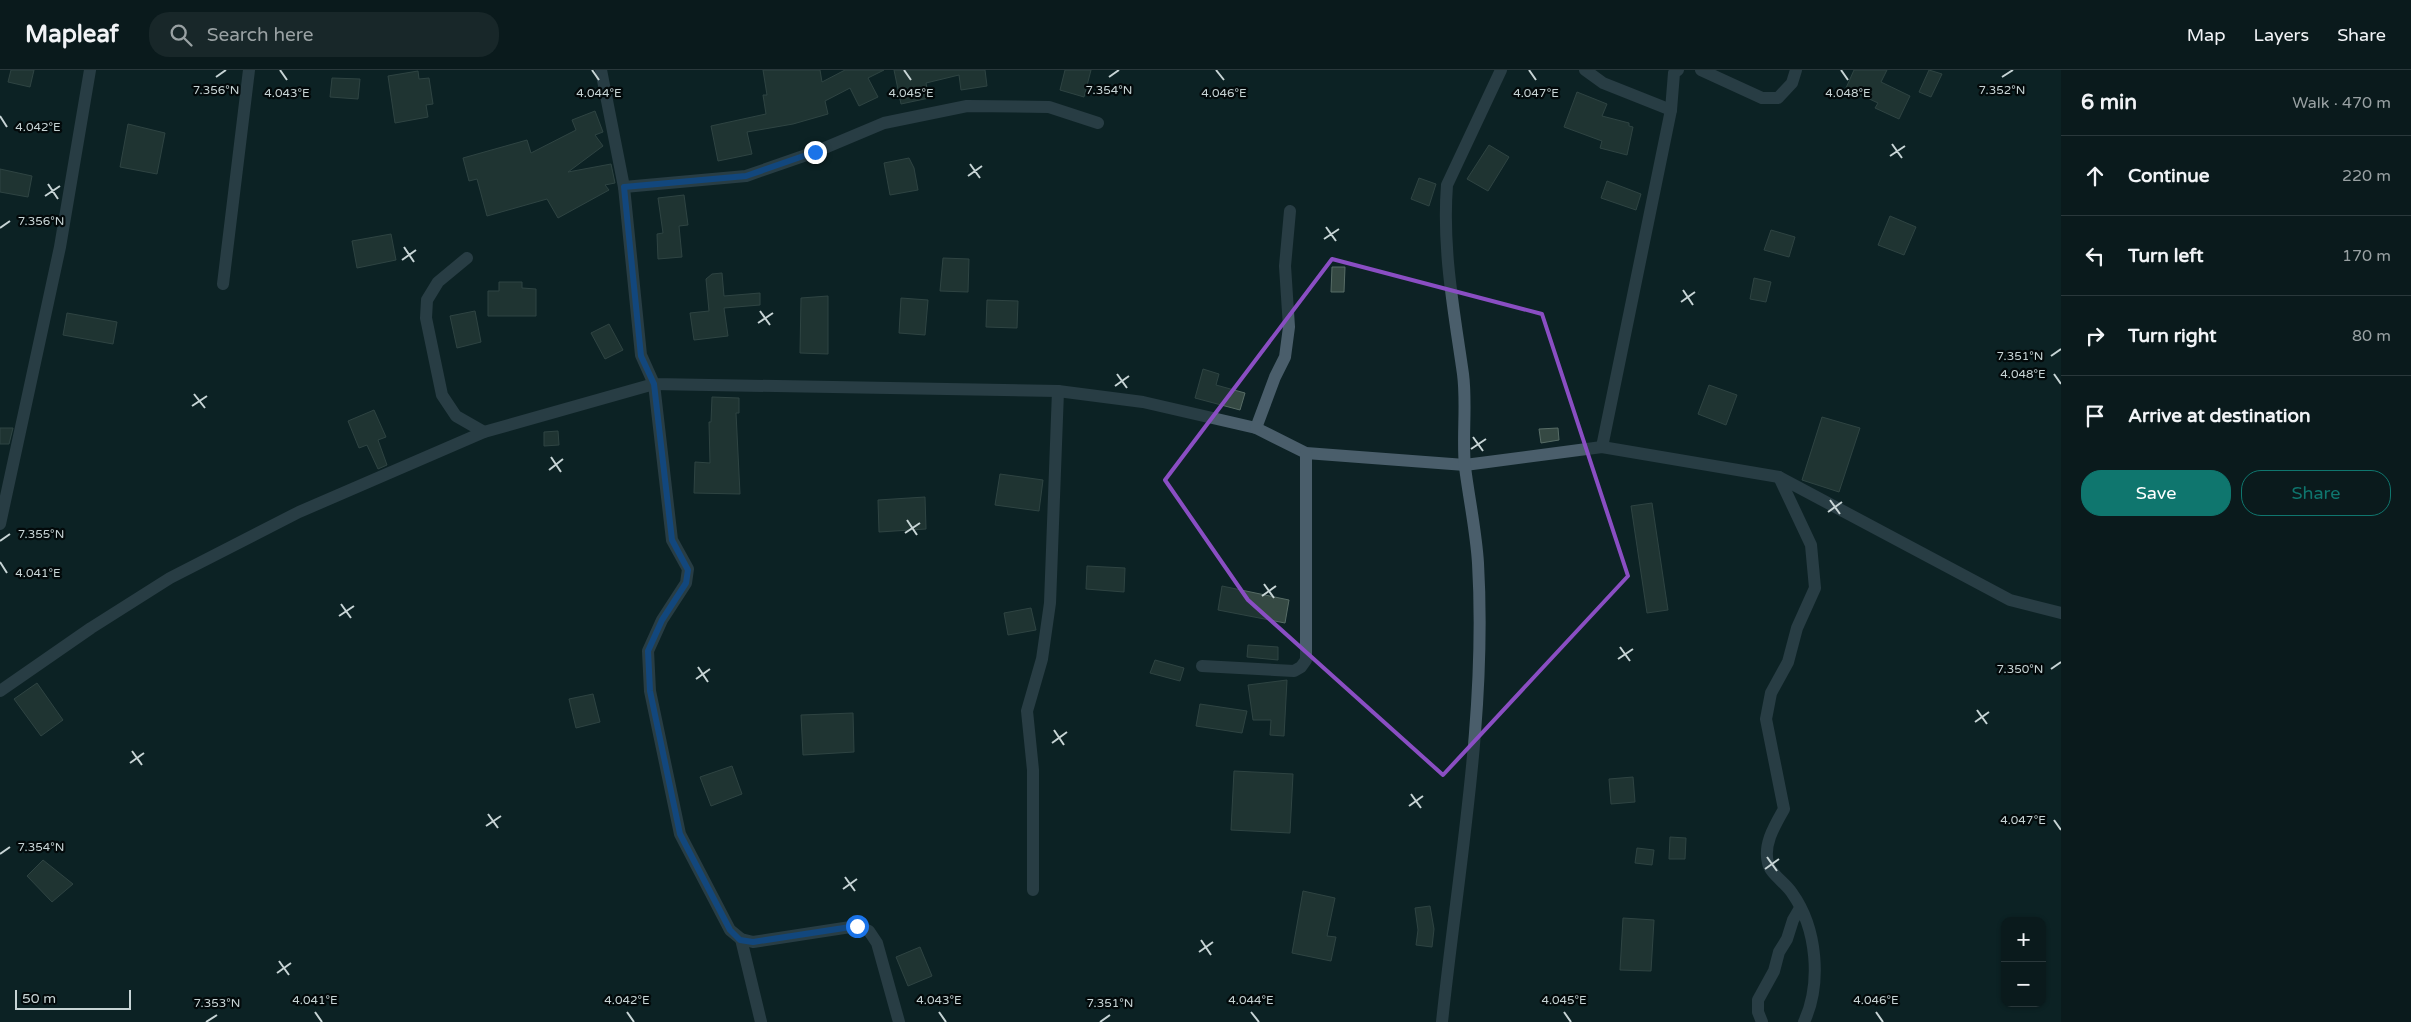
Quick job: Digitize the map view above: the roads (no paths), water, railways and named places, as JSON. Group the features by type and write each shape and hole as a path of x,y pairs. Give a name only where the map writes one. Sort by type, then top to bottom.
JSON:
{"street":[{"path":"0,524 60,247 90,70"},
{"path":"223,284 250,70"},
{"path":"601,70 624,187 641,356 654,384 672,540 688,570 686,583 662,620 648,651 650,691 680,834 730,930 740,940 761,1022"},
{"path":"1442,1022 1456,890 1472,778 1478,672 1478,563 1465,465 1463,377 1452,309 1446,243 1447,185 1501,70"},
{"path":"1585,70 1603,83 1671,110"},
{"path":"1602,447 1671,110 1674,73 1678,70"},
{"path":"1701,70 1762,98 1778,98 1792,83 1796,70"},
{"path":"624,187 746,176 815,152 884,123 967,106 1049,107 1098,123"},
{"path":"1256,428 1275,377 1286,357 1289,327 1286,266 1290,211"},
{"path":"467,258 438,282 427,300 426,318 442,395 456,416 484,432"},
{"path":"0,691 170,578 299,512 484,432 654,384 1058,391 1143,402 1256,428 1306,453 1465,465 1602,447 1779,477 2010,600 2061,613"},
{"path":"1033,890 1033,770 1027,711 1042,659 1050,603 1058,391"},
{"path":"1202,666 1294,670 1302,667 1306,660 1306,453"},
{"path":"1779,477 1811,545 1815,588 1797,628 1788,662 1771,693 1766,719 1784,809 1773,828 1766,850 1768,866 1792,893 1800,908 1811,939 1815,970 1812,994 1804,1022"},
{"path":"1762,1022 1758,1012 1758,1000 1774,971 1779,952 1787,939 1793,920 1800,908"},
{"path":"740,940 753,942 857,926 869,931 877,943 899,1022"}]}
